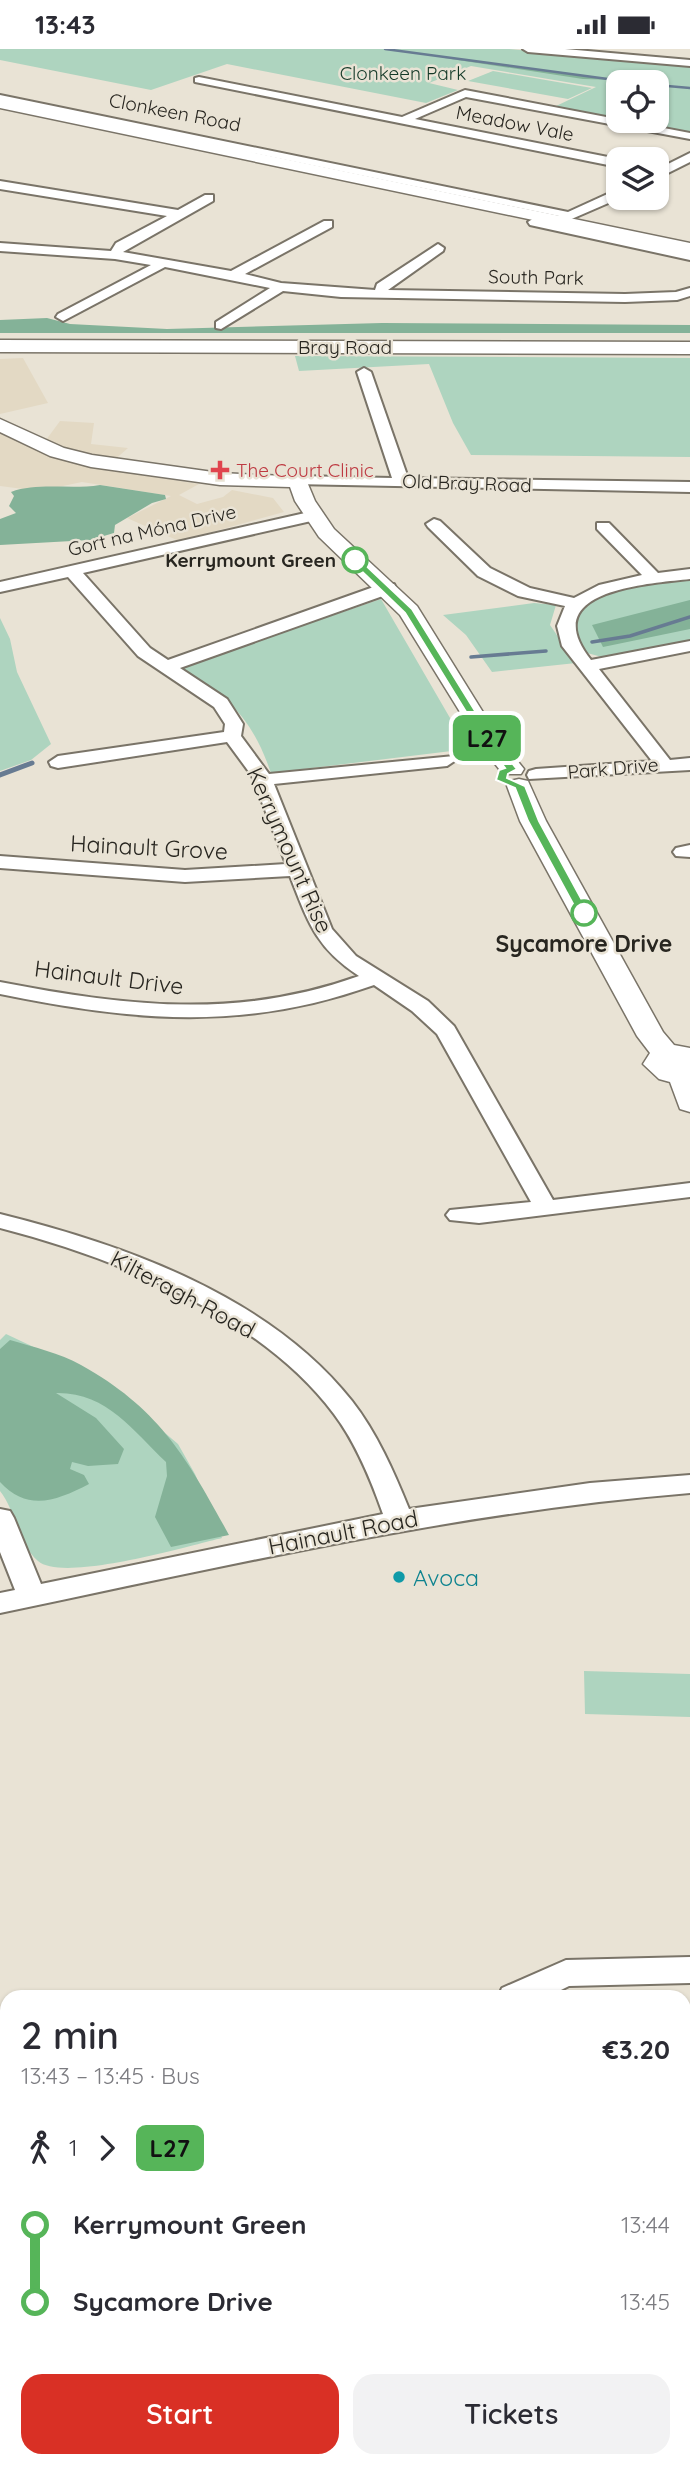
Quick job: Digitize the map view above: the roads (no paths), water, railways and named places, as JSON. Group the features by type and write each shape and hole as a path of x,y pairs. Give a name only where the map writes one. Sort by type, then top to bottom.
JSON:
{"highway":[{"name":"Bray Road","path":"0,337 690,340"},
{"name":"Bray Road","path":"0,346 690,348"}],"main road":[{"name":"Clonkeen Road","path":"8,106 338,169 482,207 561,217 690,248"},
{"name":"Old Bray Road","path":"0,425 57,452 81,459 220,479 298,481"},
{"path":"298,481 314,516 342,550 388,588 409,611 489,741 522,777 533,821 644,1024 658,1046 682,1064 690,1103"}],"street":[{"path":"528,49 690,63"},
{"name":"Meadow Vale","path":"199,80 606,161"},
{"name":"Meadow Vale","path":"404,121 465,93 690,136"},
{"name":"Clonkeen Road","path":"0,98 111,124 561,217"},
{"path":"0,115 8,106"},
{"name":"Clonkeen Road","path":"167,138 161,141 482,207 690,256"},
{"path":"669,167 690,157"},
{"path":"0,185 180,214"},
{"path":"115,255 121,246 209,198"},
{"path":"561,217 606,199"},
{"path":"578,216 690,240"},
{"path":"233,275 328,224"},
{"name":"South Park","path":"0,247 115,255 233,275 281,287 381,293 625,298 677,296 690,292"},
{"path":"0,258 19,248"},
{"path":"381,293 382,286 438,248"},
{"path":"64,317 162,264"},
{"path":"221,325 281,287"},
{"path":"364,372 401,480"},
{"name":"Old Bray Road","path":"298,481 401,480 690,487"},
{"name":"Gort na Móna Drive","path":"0,587 314,516"},
{"path":"434,524 484,572 524,592 576,604"},
{"path":"603,526 654,577"},
{"name":"Kerrymount Rise","path":"71,570 144,652 221,703 234,724 232,736 263,780 322,931 337,950 374,978 420,1006 446,1031 546,1208"},
{"path":"664,764 564,632 565,616 576,604 609,588 654,577 690,574"},
{"path":"165,667 388,588"},
{"path":"589,666 690,646"},
{"path":"58,762 232,736"},
{"path":"263,780 447,760"},
{"name":"Park Drive","path":"522,777 690,764"},
{"name":"Hainault Grove","path":"0,862 193,878 250,876 296,869"},
{"name":"Hainault Drive","path":"0,988 72,1003 169,1015 253,1009 299,1002 350,989 374,978"},
{"path":"458,1215 479,1216 690,1190"},
{"name":"Kilteragh Road","path":"0,1221 83,1243 182,1288 261,1333 306,1369 341,1405 362,1436 399,1520"},
{"name":"Hainault Road","path":"0,1603 399,1520 590,1492 690,1484"},
{"path":"0,1518 32,1596"},
{"path":"529,1990 566,1973 690,1970"}],"waterway":[{"path":"385,49 606,79"},
{"path":"669,86 690,88"},
{"path":"592,642 630,636 690,617"},
{"path":"471,657 546,651"},
{"path":"0,775 32,763"}],"place":[{"name":"The Court Clinic","path":"220,470"},
{"name":"Kerrymount Green","path":"355,560"},
{"name":"Sycamore Drive","path":"584,913"},
{"name":"Avoca","path":"399,1577"}],"park label":[{"name":"Clonkeen Park","path":"403,73"}]}
